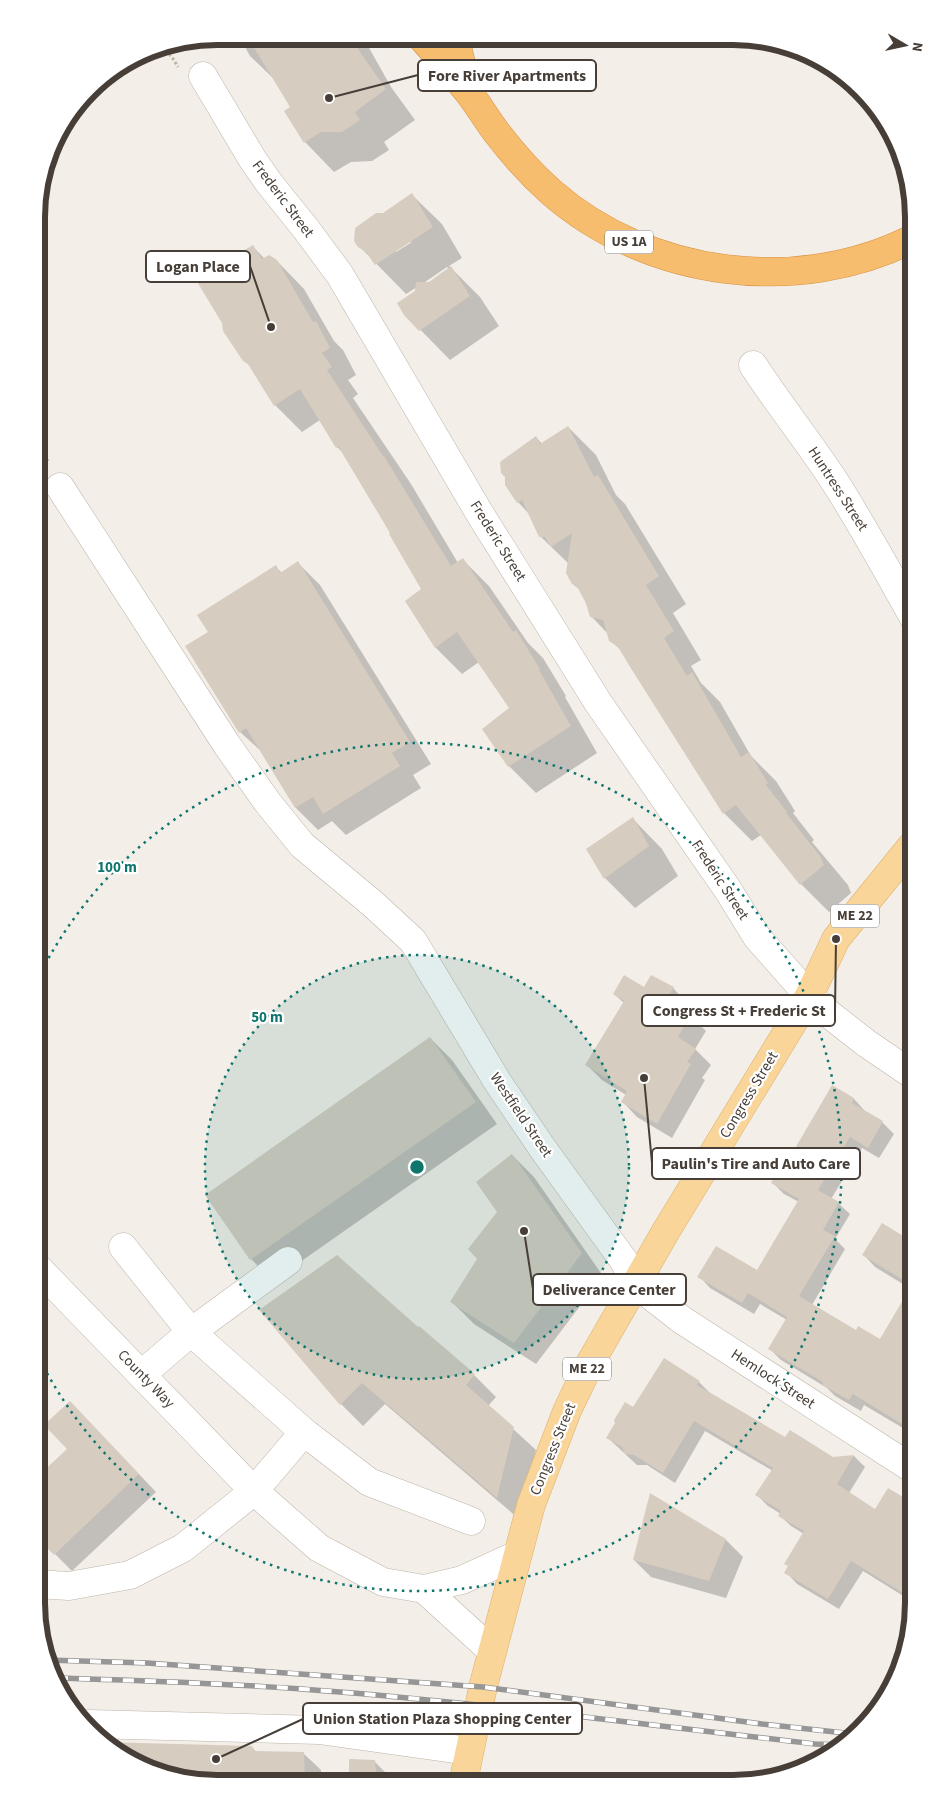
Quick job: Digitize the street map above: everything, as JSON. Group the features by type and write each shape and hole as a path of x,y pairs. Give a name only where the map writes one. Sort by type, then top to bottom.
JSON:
{"highway":[{"name":"US 1A","path":"428,45 469,93 497,133 529,171 551,192 576,211 633,244 665,256 698,264 732,270 767,272 801,271 835,266 867,258 905,243"},
{"path":"457,45 469,93"}],"main road":[{"name":"Congress Street","path":"464,1775 492,1651 531,1505 568,1410 589,1365 809,996 836,939 905,854"}],"street":[{"name":"Frederic Street","path":"203,76 253,160 340,275 480,514 599,704 728,890 756,937 809,996 866,1044 905,1068"},
{"name":"Huntress Street","path":"753,365 774,398 802,434 834,481 864,529 905,602"},
{"name":"Westfield Street","path":"60,487 227,745 268,803 302,846 373,904 413,941 497,1081 543,1149 624,1261 637,1285"},
{"path":"123,1247 191,1332 304,1432 369,1482 471,1521"},
{"path":"142,1374 191,1332 288,1261"},
{"name":"County Way","path":"45,1276 254,1491 318,1548 383,1582 424,1589 462,1580 517,1555"},
{"name":"Hemlock Street","path":"637,1285 682,1320 905,1456"},
{"path":"45,1585 69,1586 130,1575 183,1548 254,1491 304,1432"},
{"path":"424,1589 492,1651"},
{"path":"94,1724 319,1730 469,1751"}],"path":[{"path":"45,452 48,461"}],"building":[{"path":"252,45 356,45 386,89 355,112 360,120 342,132 321,132 304,143 284,111 290,107"},
{"path":"412,193 433,227 375,265 366,252 358,247 354,241 355,228 376,213 383,213"},
{"path":"253,245 262,259 269,255 277,260 313,322 316,321 330,348 322,353 332,367 327,370 384,456 451,566 463,558 513,632 516,630 571,726 508,767 482,729 509,708 457,632 435,648 405,601 421,589 338,446 336,448 300,389 274,406 248,364 243,361 223,331 222,323 196,280"},
{"path":"451,266 470,296 419,331 404,315 397,303 415,291 416,282 429,282"},
{"path":"568,426 594,477 598,475 659,576 646,585 674,631 664,638 687,676 692,672 741,757 749,752 768,783 766,785 820,856 824,865 800,885 736,805 723,814 618,647 609,641 603,620 590,617 586,603 576,585 572,584 566,573 572,533 551,547 545,537 539,537 522,500 517,503 505,485 505,477 501,473 500,462 536,436 540,444"},
{"path":"298,561 410,742 392,753 400,766 323,814 313,797 295,808 246,728 239,733 185,646 208,632 197,615 276,565 280,573"},
{"path":"633,817 649,846 604,879 586,849"},
{"path":"624,975 644,987 651,975 674,987 666,1000 691,1014 678,1037 696,1049 687,1062 691,1064 657,1124 621,1102 627,1091 585,1065 624,1001 613,994"},
{"path":"430,1037 476,1102 250,1260 205,1195"},
{"path":"832,1085 854,1098 852,1103 883,1121 868,1148 850,1137 818,1190 839,1202 823,1230 835,1236 799,1296 856,1330 858,1326 880,1339 905,1297 905,1426 853,1394 849,1400 822,1385 823,1382 768,1349 787,1317 748,1293 742,1303 697,1277 716,1246 757,1270 799,1199 771,1183 787,1156 790,1157"},
{"path":"512,1154 582,1253 514,1343 450,1302 477,1259 468,1249 497,1212 476,1182"},
{"path":"882,1223 905,1237 905,1277 903,1280 862,1255"},
{"path":"337,1255 418,1327 475,1374 466,1385 514,1427 497,1498 362,1383 340,1405 259,1310"},
{"path":"664,1358 700,1381 697,1385 785,1437 790,1430 833,1457 854,1455 837,1484 875,1509 888,1488 905,1498 905,1590 903,1593 851,1561 828,1599 784,1573 788,1566 784,1564 804,1531 778,1516 781,1511 755,1495 773,1468 694,1421 663,1473 634,1455 625,1454 622,1447 606,1438 625,1402 633,1407"},
{"path":"70,1401 139,1474 54,1555 45,1546 45,1470 67,1449 45,1424"},
{"path":"650,1493 726,1539 709,1581 633,1560"},
{"path":"117,1742 252,1746 254,1751 304,1752 305,1775 195,1774 151,1762"},
{"path":"349,1759 375,1760 376,1775 349,1775"}],"railway":[{"path":"55,1660 147,1663 483,1687 762,1724 845,1733"},
{"path":"63,1678 234,1685 400,1697 831,1745"}],"place":[{"name":"Fore River Apartments","path":"329,98"},
{"name":"Logan Place","path":"271,327"},
{"name":"Congress St + Frederic St","path":"836,939"},
{"name":"Paulin's Tire and Auto Care","path":"644,1078"},
{"name":"Deliverance Center","path":"524,1231"},
{"name":"Union Station Plaza Shopping Center","path":"216,1759"}]}
